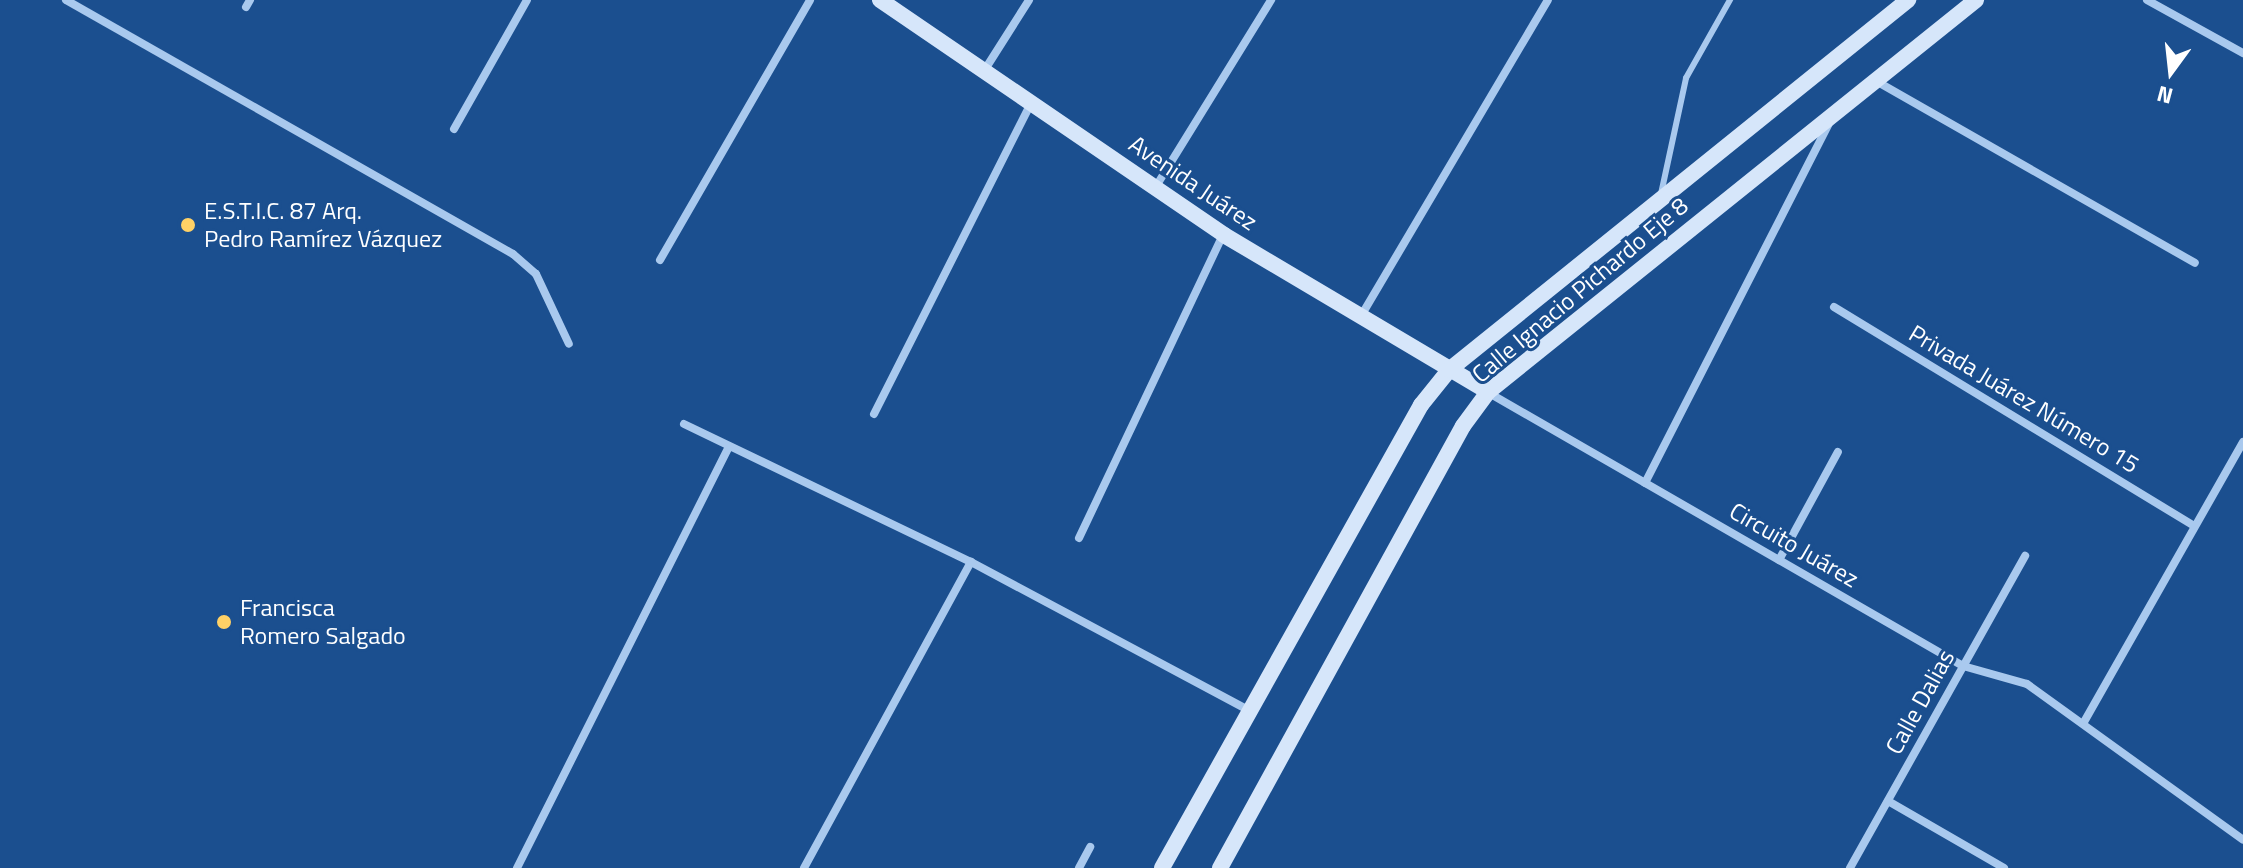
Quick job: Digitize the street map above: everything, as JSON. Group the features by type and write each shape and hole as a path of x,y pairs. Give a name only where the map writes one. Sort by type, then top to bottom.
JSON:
{"main road":[{"name":"Avenida Juárez","path":"880,0 1224,235 1488,392"},
{"name":"Calle Ignacio Pichardo Eje 8","path":"1162,868 1421,405 1449,370 1908,0"},
{"name":"Calle Ignacio Pichardo Eje 8","path":"1220,868 1463,426 1488,392 1976,0"}],"street":[{"path":"66,0 513,254 536,274 555,305 569,344"},
{"path":"454,129 527,0"},
{"path":"660,260 810,0"},
{"path":"984,71 1029,0"},
{"path":"1155,188 1271,0"},
{"path":"1360,317 1548,0"},
{"path":"2147,0 2243,53"},
{"path":"1875,81 2195,263"},
{"path":"874,414 1031,103"},
{"path":"1645,483 1836,111"},
{"path":"1079,538 1224,235"},
{"name":"Privada Juárez Número 15","path":"1834,307 2192,525"},
{"name":"Circuito Juárez","path":"1488,392 1963,666 2027,684 2084,722 2243,840"},
{"path":"684,424 971,562 1248,710"},
{"path":"2084,722 2192,525 2243,442"},
{"path":"517,868 729,446"},
{"path":"1779,560 1838,452"},
{"name":"Calle Dalias","path":"1850,868 2025,556"},
{"path":"804,868 971,562"},
{"path":"1888,801 2004,868"},
{"path":"1079,868 1090,847"}],"lane":[{"path":"1659,201 1686,78 1730,0"}],"place":[{"name":"E.S.T.I.C. 87 Arq. Pedro Ramírez Vázquez","path":"188,225"},
{"name":"Francisca Romero Salgado","path":"224,622"}]}
